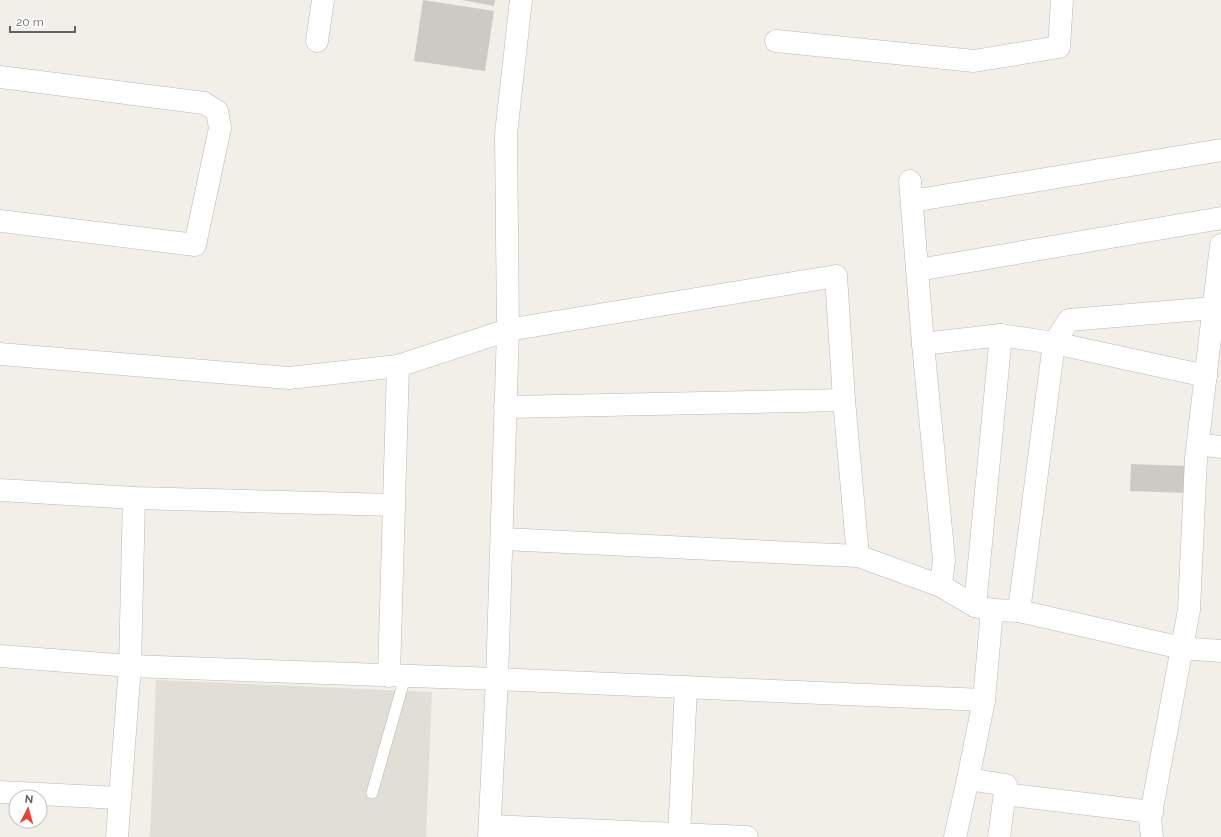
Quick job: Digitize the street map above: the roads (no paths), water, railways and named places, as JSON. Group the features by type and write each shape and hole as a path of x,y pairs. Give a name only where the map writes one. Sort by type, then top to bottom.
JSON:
{"street":[{"path":"317,41 323,0"},
{"path":"521,0 506,134 508,330 497,679 490,832 746,837"},
{"path":"776,41 974,61 1059,47 1062,0"},
{"path":"0,77 204,103 217,112 220,128 195,245 0,221"},
{"path":"941,586 944,560 923,344 911,191 1221,150"},
{"path":"918,270 1221,218"},
{"path":"1152,837 1150,819 1189,610 1198,444 1211,365 1214,308 1221,245"},
{"path":"0,354 288,378 398,366 508,330 836,276 844,400 858,556"},
{"path":"1019,611 1054,344 1070,320 1214,308"},
{"path":"923,344 1001,335 1054,344 1211,365"},
{"path":"955,837 984,700 983,608 1001,335"},
{"path":"397,677 393,505 398,366"},
{"path":"505,407 844,400"},
{"path":"1198,444 1221,447"},
{"path":"0,490 134,498 393,505"},
{"path":"117,837 130,666 134,498"},
{"path":"502,539 858,556 941,586 983,608 1019,611 1182,648 1221,651"},
{"path":"0,656 130,666 397,677 497,679 984,700"},
{"path":"679,836 686,687"},
{"path":"968,779 1006,785 998,837"},
{"path":"0,792 119,798"},
{"path":"1005,794 1152,812"}],"lane":[{"path":"372,792 397,677"}]}
